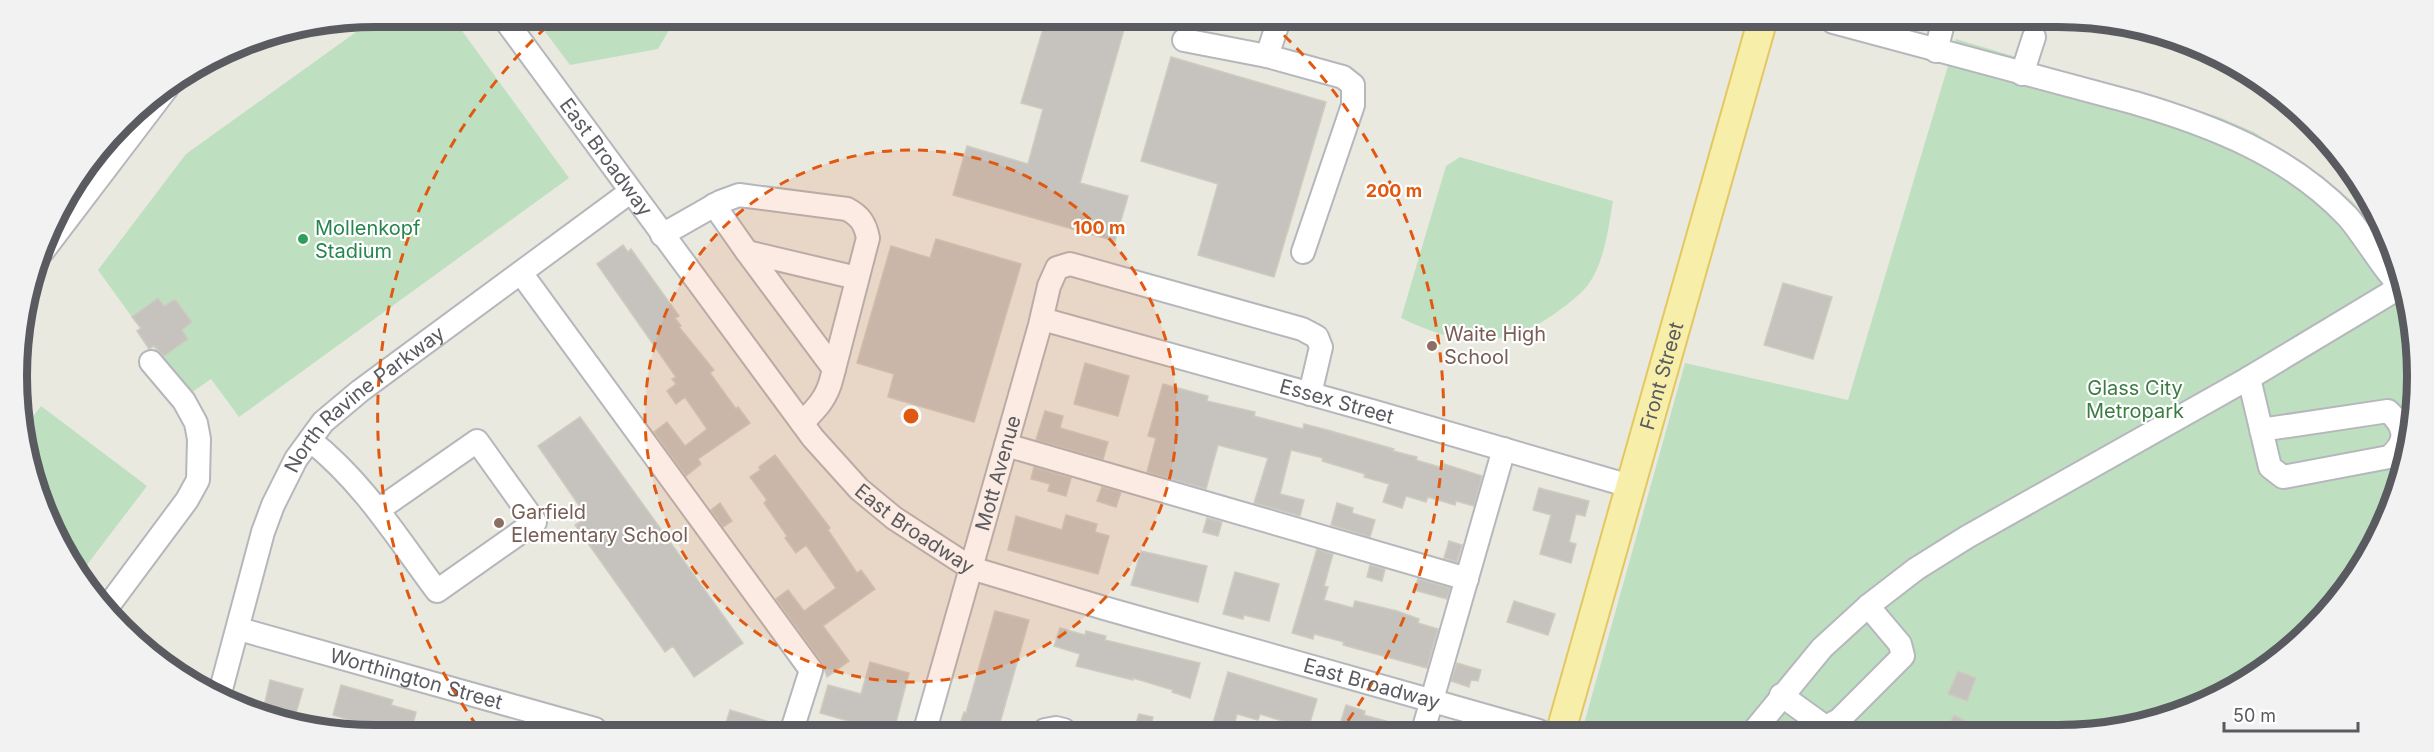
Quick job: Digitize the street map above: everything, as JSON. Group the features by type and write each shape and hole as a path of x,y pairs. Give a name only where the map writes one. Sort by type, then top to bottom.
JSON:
{"main road":[{"name":"Front Street","path":"1563,725 1761,27"}],"street":[{"name":"East Broadway","path":"510,27 802,423 859,489 894,518 971,568 1116,612 1518,725"},
{"path":"1267,56 1277,27"},
{"path":"1851,27 2181,117 2255,147 2284,165 2336,205 2360,230 2392,276"},
{"path":"1936,51 1942,27"},
{"path":"2022,74 2034,37"},
{"path":"1184,40 1267,56 1343,77 1353,85 1353,105 1303,252"},
{"path":"62,224 108,156 139,120"},
{"name":"North Ravine Parkway","path":"221,689 263,532 273,505 296,459 323,422 360,391 630,192"},
{"path":"662,235 714,205 739,195 847,209 858,214 866,226 868,238 828,394 802,423"},
{"path":"714,205 834,369"},
{"path":"747,252 858,278"},
{"name":"Mott Avenue","path":"926,725 1042,319 1049,286 1057,268 1070,264 1302,329 1317,337 1321,347 1310,393"},
{"path":"521,273 811,670 794,725"},
{"path":"1758,725 1822,648 1868,606 1916,569 1967,537 2249,378 2396,290"},
{"name":"Essex Street","path":"1042,319 1310,393 1630,486"},
{"path":"111,602 187,500 198,480 200,439 196,423 184,401 151,362"},
{"path":"2249,378 2270,467 2283,477 2390,457 2398,449 2400,442"},
{"path":"2261,430 2388,411 2398,420 2402,432"},
{"path":"310,440 354,479 437,591 535,522 477,441 378,510"},
{"path":"1006,445 1467,579"},
{"path":"1425,725 1504,449"},
{"path":"1830,725 1839,720 1903,656 1900,644 1868,606"},
{"name":"Worthington Street","path":"239,629 581,725"},
{"path":"1781,695 1823,725"}],"green space":[{"name":"Mollenkopf Stadium","path":"459,27 569,178 239,417 211,379 188,395 98,270 186,154 362,28"},
{"path":"542,27 671,27 658,49 570,65"},
{"name":"Glass City Metropark","path":"1956,39 2219,117 2254,132 2316,172 2352,201 2372,223 2395,286 2404,330 2407,376 2404,422 2395,466 2371,530 2348,570 2305,623 2252,666 2212,689 2148,713 2081,724 1584,725 1685,363 1848,400"},
{"path":"1460,157 1613,201 1602,255 1588,285 1553,315 1533,327 1496,339 1459,338 1441,334 1401,318 1446,166"},
{"path":"41,406 147,486 85,568 54,510 39,466 30,421"}],"building":[{"path":"1044,27 1125,27 1080,183 1128,196 1115,241 953,195 967,146 1028,164 1043,109 1021,103"},
{"path":"1171,57 1326,102 1274,277 1198,255 1218,184 1141,161"},
{"path":"936,239 1021,264 974,422 888,397 894,374 857,363 891,246 930,258"},
{"path":"623,245 628,252 631,249 679,316 675,318 681,326 679,327 714,370 710,373 736,409 738,407 750,423 698,459 701,464 686,476 654,432 667,422 685,446 707,429 685,397 676,404 667,391 676,384 672,379 676,377 597,264"},
{"path":"1783,283 1832,297 1813,359 1764,345"},
{"path":"158,298 164,306 175,299 192,322 182,330 188,339 164,356 154,346 149,349 137,331 141,328 132,317"},
{"path":"1085,363 1129,376 1118,416 1074,404"},
{"path":"1163,384 1208,396 1207,401 1255,412 1254,416 1303,429 1304,424 1331,431 1394,449 1393,451 1417,457 1416,460 1443,468 1444,464 1482,476 1474,506 1456,501 1455,505 1428,497 1426,502 1406,496 1402,508 1383,502 1389,484 1322,461 1323,458 1291,450 1280,494 1304,500 1300,516 1254,503 1268,458 1218,445 1206,489 1147,472 1156,438 1148,436"},
{"path":"1045,411 1063,416 1060,428 1108,442 1103,459 1036,440"},
{"path":"580,417 743,643 694,677 673,646 665,652 575,525 587,517 538,446"},
{"path":"775,455 830,528 828,530 857,573 861,570 875,589 823,626 849,661 827,677 822,662 776,599 788,590 804,611 836,588 806,545 796,553 764,503 767,500 750,477"},
{"path":"1034,467 1071,478 1066,496 1048,491 1050,484 1031,479"},
{"path":"1102,487 1121,492 1116,507 1097,501"},
{"path":"1539,488 1589,501 1585,516 1576,514 1569,542 1576,544 1571,563 1540,554 1551,515 1533,510"},
{"path":"720,503 732,521 723,527 711,510"},
{"path":"1337,503 1353,508 1352,513 1375,520 1370,537 1331,525"},
{"path":"1066,515 1097,524 1095,532 1109,536 1098,574 1008,550 1016,516 1062,530"},
{"path":"1207,518 1222,522 1218,536 1203,532"},
{"path":"1449,541 1462,545 1457,562 1444,558"},
{"path":"1317,549 1333,554 1324,586 1328,587 1324,600 1353,608 1355,601 1397,611 1419,619 1418,623 1438,629 1427,668 1343,645 1344,642 1314,634 1313,639 1292,633"},
{"path":"1141,551 1207,566 1198,602 1131,585"},
{"path":"1370,565 1385,569 1382,581 1367,577"},
{"path":"1235,572 1279,584 1269,621 1244,615 1243,619 1223,614"},
{"path":"1418,579 1450,588 1447,599 1414,590"},
{"path":"1514,601 1555,614 1548,635 1507,622"},
{"path":"995,611 1029,620 999,725 960,725 964,712 966,713"},
{"path":"1060,628 1085,635 1086,631 1106,636 1105,640 1200,663 1190,698 1172,692 1173,690 1133,678 1133,680 1076,666 1080,654 1054,646"},
{"path":"870,662 909,673 895,725 851,725 852,722 820,713 828,685 861,694"},
{"path":"1457,663 1481,670 1478,681 1471,680 1469,687 1451,681"},
{"path":"1958,671 1976,678 1967,701 1948,694"},
{"path":"1228,672 1317,699 1309,725 1295,725 1260,714 1258,720 1237,714 1234,725 1212,725"},
{"path":"270,680 303,689 296,713 292,712 291,714 264,706"},
{"path":"341,685 393,700 391,705 416,712 413,725 364,724 333,715"},
{"path":"1346,705 1365,711 1364,715 1400,725 1340,725"},
{"path":"730,710 779,725 725,725"},
{"path":"1139,714 1153,717 1151,725 1136,725"},
{"path":"1954,715 1973,725 1949,725"}],"place":[{"name":"Mollenkopf Stadium","path":"303,239"},
{"name":"Waite High School","path":"1432,346"},
{"name":"Garfield Elementary School","path":"499,523"}]}
